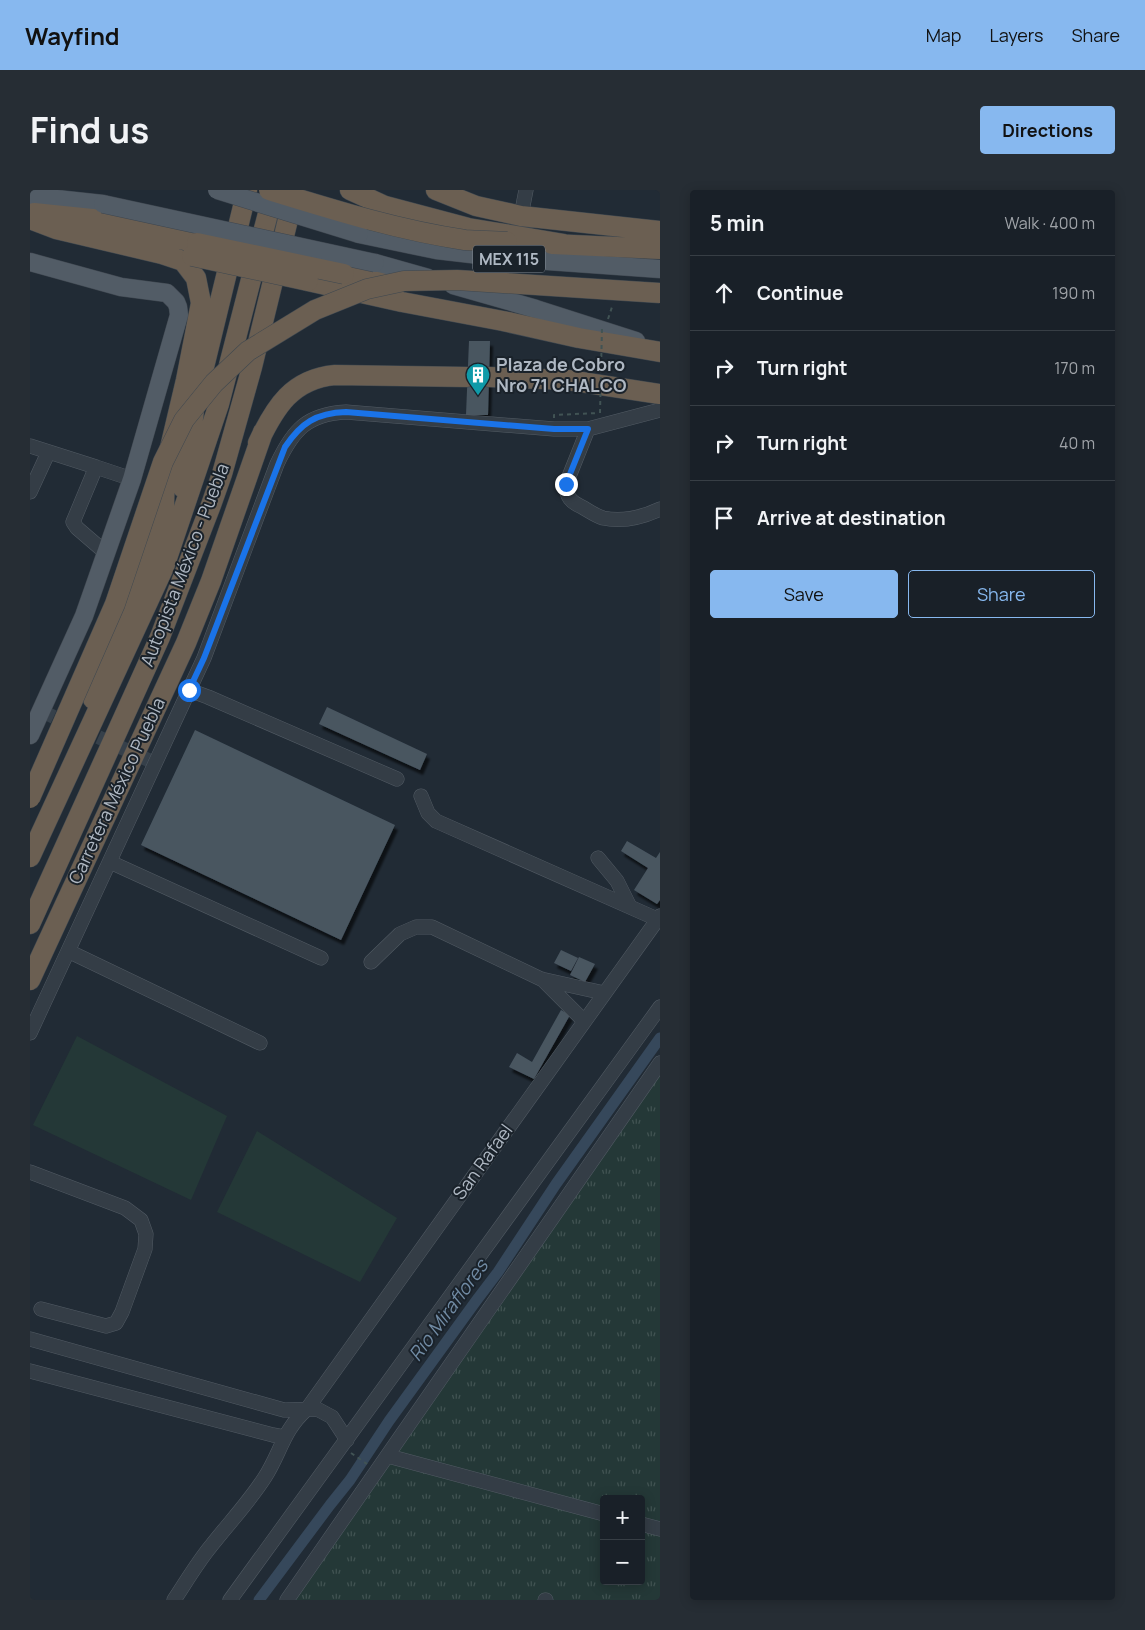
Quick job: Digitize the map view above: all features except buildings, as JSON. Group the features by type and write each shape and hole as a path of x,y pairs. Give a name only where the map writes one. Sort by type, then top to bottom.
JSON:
{"highway":[{"path":"181,517 184,461 191,434 196,394 247,190"},
{"path":"269,190 363,218 416,231 467,240 660,249"},
{"name":"Autopista México - Puebla","path":"30,857 164,567 219,404 274,190"},
{"name":"Autopista México - Puebla","path":"30,924 160,637 222,474 252,367 295,190"},
{"path":"350,190 385,206 468,228 564,244"},
{"path":"436,190 476,206 521,216 660,232"},
{"path":"30,214 194,249 344,274 414,291 503,321"},
{"path":"30,219 56,229 162,254 183,261 196,278 201,303 186,380 165,469 134,560 128,594 104,659 80,750"},
{"path":"194,249 308,281 402,302 503,321 579,338 660,350"},
{"path":"30,798 115,604 163,462 184,420 214,383 248,351 315,310 367,290 404,282 458,280 660,293"},
{"path":"194,334 204,367"},
{"path":"160,637 238,486 263,432 276,408 293,390 302,384 325,376 467,377"},
{"path":"489,377 568,380 660,394"},
{"name":"Carretera México Puebla","path":"30,980 196,620 263,432"},
{"path":"134,634 141,574 164,508 165,469"},
{"path":"196,620 207,580 215,530 216,505 222,474"}],"main road":[{"name":"MEX 115","path":"217,190 359,234 436,250 505,258 660,269"},
{"name":"MEX 115","path":"30,196 103,204 376,263 536,309 660,350"},
{"path":"30,262 120,287 167,293 178,307 179,314 132,479 84,616 30,736"}],"street":[{"path":"521,216 526,190"},
{"path":"633,390 660,409"},
{"path":"30,1034 204,658 277,464 295,431 317,417 330,413 346,412 554,429 588,429 660,409"},
{"path":"588,429 566,484 566,493 572,502 603,518 626,519 646,516 660,509"},
{"path":"30,446 132,479"},
{"path":"30,492 48,453"},
{"path":"96,467 73,522 77,528 106,553"},
{"path":"189,690 397,779"},
{"path":"421,796 428,813 436,821 630,907 659,917"},
{"path":"598,858 617,880 630,907"},
{"path":"110,862 321,958"},
{"name":"San Rafael","path":"174,1600 210,1548 248,1501 266,1475 284,1437 297,1418 307,1409 659,917"},
{"path":"371,962 400,934 416,927 432,927 541,979 604,993"},
{"path":"68,950 260,1042"},
{"path":"541,979 584,1022"},
{"path":"230,1600 348,1446 660,1007"},
{"path":"287,1600 660,1063"},
{"path":"30,1172 125,1208 141,1220 146,1234 145,1249 122,1312 116,1323 106,1326 41,1309"},
{"path":"30,1339 284,1410 317,1409 332,1417 348,1446"},
{"path":"30,1371 284,1437"},
{"path":"388,1456 600,1513"},
{"path":"645,1525 660,1529"}],"path":[{"path":"576,414 600,413 602,328"},
{"path":"348,1446 377,1472"}],"green space":[{"path":"77,1036 227,1116 191,1200 33,1125"},
{"path":"660,1074 660,1600 293,1600"},
{"path":"257,1131 397,1218 360,1282 217,1212"}],"waterway":[{"name":"Rio Miraflores","path":"259,1600 350,1480 389,1421 498,1272 556,1184 660,1038"}],"tunnel":[{"path":"41,711 155,763"}],"place":[{"name":"Plaza de Cobro Nro 71 CHALCO","path":"478,396"}],"route":[{"path":"189,690 204,658 277,464 295,431 317,417 330,413 346,412 554,429 588,429 566,484"}]}
